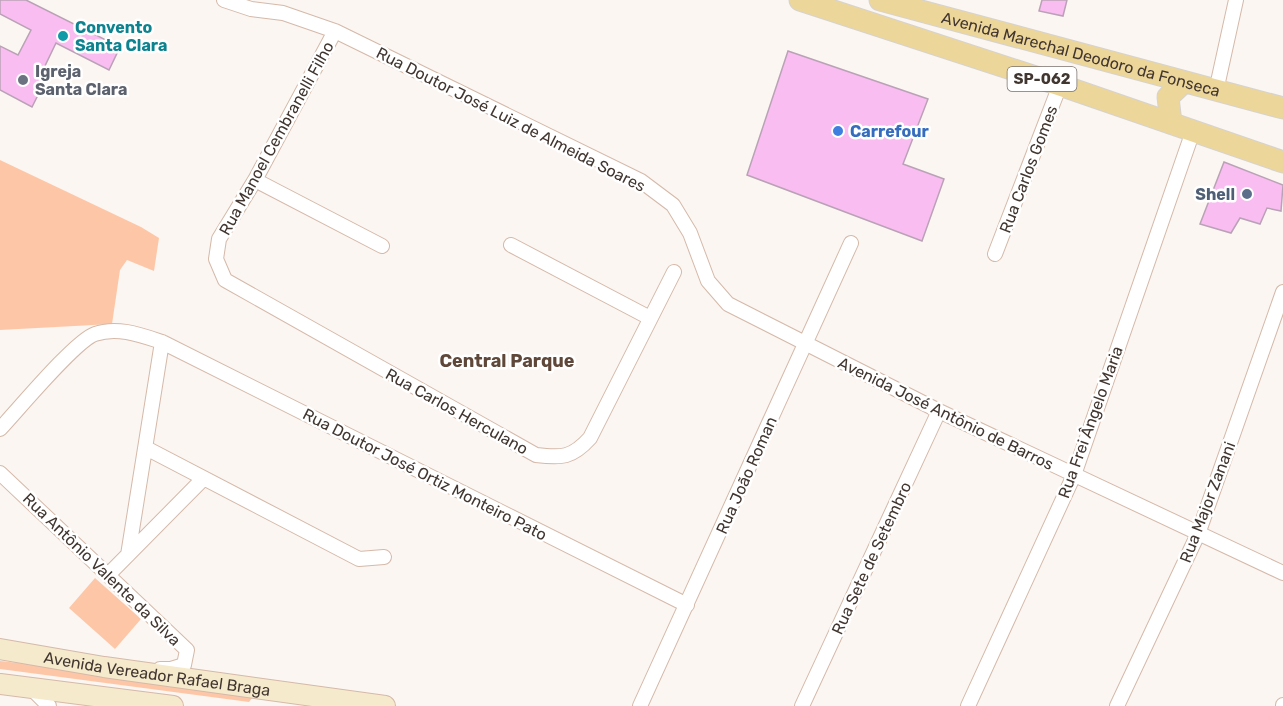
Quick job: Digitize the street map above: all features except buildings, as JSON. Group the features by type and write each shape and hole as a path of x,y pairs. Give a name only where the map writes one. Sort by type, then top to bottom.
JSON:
{"main road":[{"name":"Avenida Marechal Deodoro da Fonseca","path":"800,0 1060,85 1283,162"},
{"name":"Avenida Marechal Deodoro da Fonseca","path":"880,0 1283,108"},
{"path":"947,48 950,35 955,29 973,25"},
{"path":"1171,123 1168,98 1184,82"},
{"name":"Avenida Vereador Rafael Braga","path":"0,649 104,667 380,706"},
{"name":"Avenida Vereador Rafael Braga","path":"0,684 136,704 173,706"}],"street":[{"name":"Rua Doutor José Luiz de Almeida Soares","path":"224,0 253,4 335,31 641,182 673,205 690,233 708,281 728,304 806,342"},
{"path":"1216,91 1236,0"},
{"name":"Rua Manoel Cembranelli Filho","path":"225,280 216,260 219,239 255,180 335,31"},
{"name":"Rua Carlos Gomes","path":"995,254 1060,85"},
{"name":"Rua Frei Ângelo Maria","path":"968,706 1074,475 1193,131"},
{"path":"255,180 382,246"},
{"name":"Rua João Roman","path":"640,706 851,243"},
{"path":"512,245 650,318"},
{"name":"Rua Carlos Herculano","path":"225,280 536,455 557,458 577,452 590,438 674,272"},
{"name":"Rua Major Zanani","path":"1117,706 1198,534 1283,292"},
{"name":"Rua Doutor José Ortiz Monteiro Pato","path":"0,429 85,339 106,331 124,332 162,342 687,605"},
{"path":"128,555 162,342"},
{"name":"Avenida José Antônio de Barros","path":"806,342 939,411 1283,573"},
{"name":"Rua Sete de Setembro","path":"802,706 939,411"},
{"path":"146,448 359,559 384,557"},
{"name":"Rua Antônio Valente da Silva","path":"0,473 187,650 184,664 171,669 104,667"},
{"path":"109,574 203,479"},
{"path":"30,688 49,706"}],"shaded area":[{"path":"0,160 141,227 159,238 154,271 127,260 120,270 112,324 0,330"},
{"path":"95,578 141,619 115,649 69,608"},
{"path":"0,661 110,673 253,697 249,702 0,669"}],"place":[{"name":"Convento Santa Clara","path":"63,36"},
{"name":"Igreja Santa Clara","path":"23,80"},
{"name":"Carrefour","path":"838,131"},
{"name":"Shell","path":"1247,194"}],"district":[{"name":"Central Parque","path":"507,361"}]}
